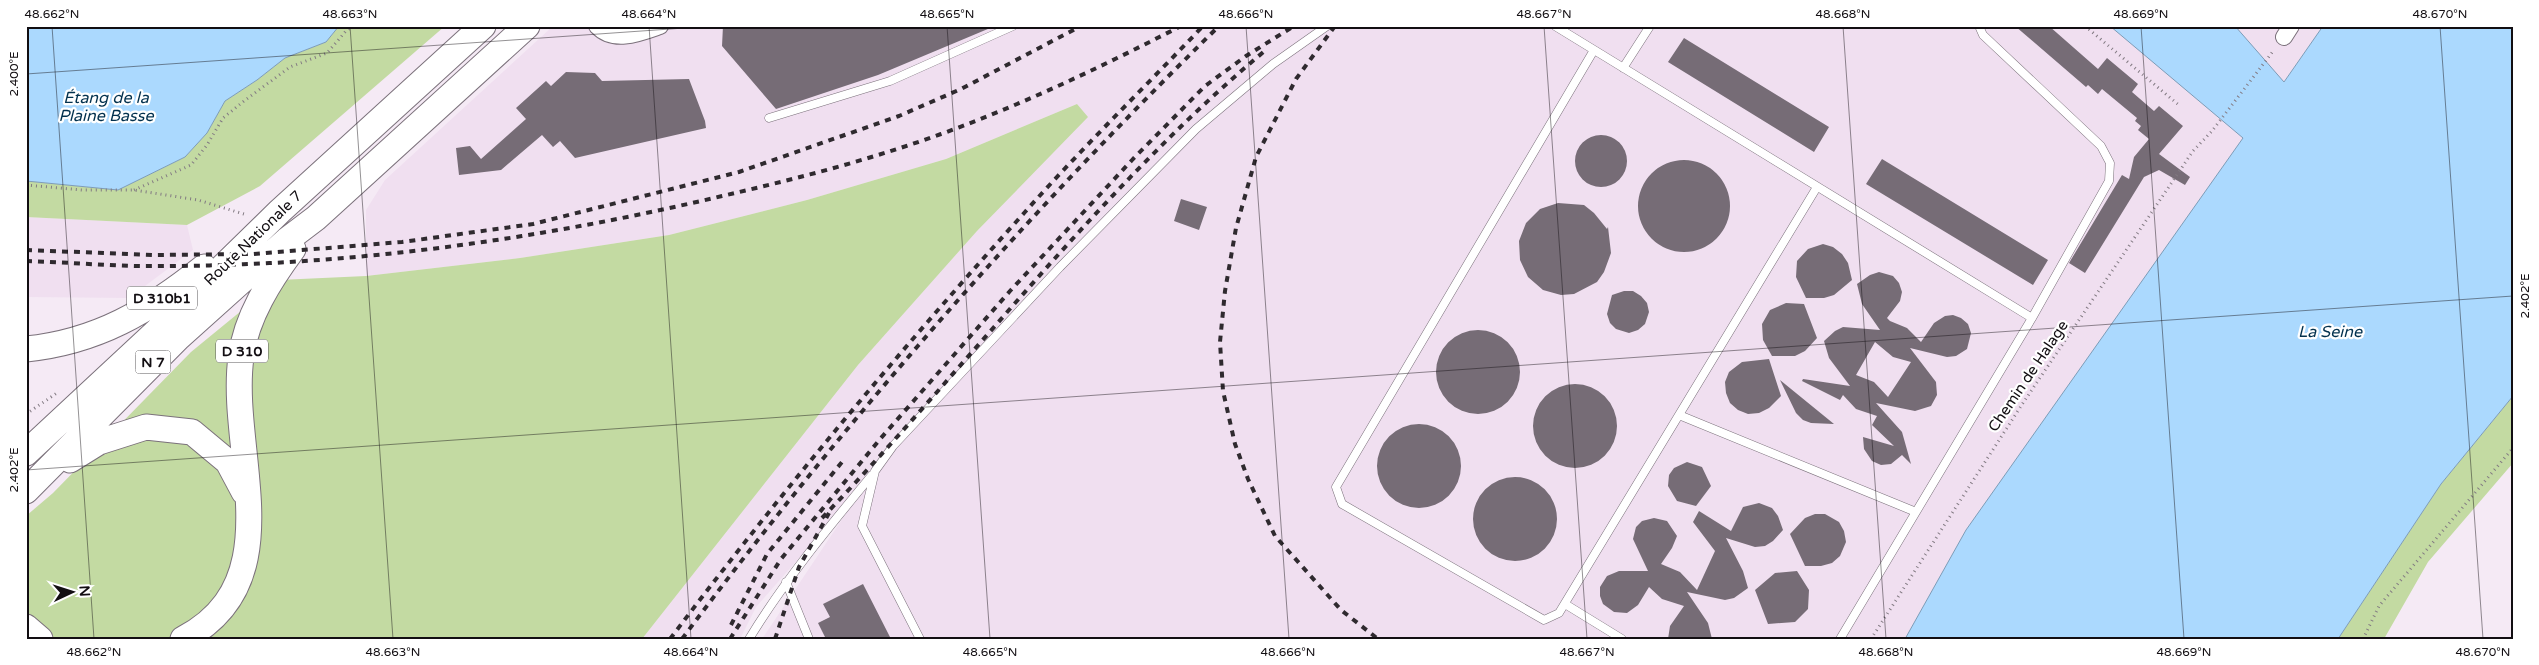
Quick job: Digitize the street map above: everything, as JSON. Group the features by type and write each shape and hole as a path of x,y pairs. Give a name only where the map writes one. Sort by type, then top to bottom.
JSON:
{"main road":[{"name":"Route Nationale 7","path":"26,453 155,333 280,211 483,26"},
{"name":"Route Nationale 7","path":"33,485 178,338 286,240 316,218 527,26"},
{"name":"D 310b1","path":"26,349 87,338 136,316 188,280 256,221 280,211"},
{"name":"D 310","path":"183,639 196,632 232,598 249,549 249,503 239,405 240,356 253,314 274,276 316,218"},
{"name":"D 310","path":"33,485 99,442 146,427 192,432 228,462 249,503"},
{"path":"26,627 40,639"}],"street":[{"path":"597,26 602,31 619,37 660,26"}],"lane":[{"path":"769,118 890,81 1013,26"},
{"path":"748,639 786,582 893,446 1054,274 1196,129 1272,64 1327,26"},
{"path":"1555,26 2032,318"},
{"path":"1623,68 1650,26"},
{"path":"1840,639 2032,318 2109,181 2110,162 2101,146 1983,35 1979,26"},
{"path":"1594,50 1336,487 1342,504 1544,620 1559,613 1817,186"},
{"path":"1679,415 1916,512"},
{"path":"875,471 862,526 920,639"},
{"path":"786,582 809,639"},
{"path":"1565,604 1622,639"}],"path":[{"path":"134,190 191,165 207,145 223,118 290,67 327,53 346,30 353,26"},
{"path":"2085,26 2180,106"},
{"name":"Chemin de Halage","path":"1871,639 2023,403 2193,151 2212,132 2287,32"},
{"path":"26,185 82,190 134,190 198,200 248,215 256,221"},
{"path":"2364,639 2379,606 2513,448"}],"shaded area":[{"path":"553,26 2323,26 1966,530 1905,639 762,639 871,476 756,607 740,639 642,639 858,365 977,231 1087,117 1077,104 946,159 807,200 669,235 520,258 366,276 366,210 385,180"},
{"path":"26,217 187,225 193,250 129,298 26,297"}],"green space":[{"path":"339,26 445,26 260,186 187,225 26,217 26,181 118,190 185,157 207,133 225,101 257,80 285,58 326,42"},
{"path":"1077,104 1088,117 977,231 858,365 642,639 26,639 26,516 53,493 191,352 279,280 366,276 520,258 669,235 807,200 946,159"},
{"path":"2513,396 2513,463 2428,562 2384,639 2338,639 2441,484"}],"water":[{"name":"Étang de la Plaine Basse","path":"26,26 339,26 326,42 285,58 257,80 225,101 207,133 185,157 118,190 26,181"},
{"name":"La Seine","path":"2110,26 2235,26 2284,82 2323,26 2513,26 2513,396 2441,484 2338,639 1905,639 1966,530 2243,138"}],"building":[{"path":"723,26 995,26 878,75 776,109 722,46"},
{"path":"2015,26 2049,26 2098,69 2107,58 2138,84 2132,92 2154,111 2159,106 2183,126 2159,154 2190,177 2185,185 2159,170 2144,177 2085,273 2069,263 2122,175 2129,179 2134,157 2149,139 2138,130 2141,126 2135,121 2137,118 2102,89 2098,94 2088,85 2086,87"},
{"path":"1684,38 1829,127 1814,152 1668,62"},
{"path":"566,72 595,73 602,81 689,79 706,128 575,158 560,141 553,147 542,135 501,170 459,175 456,148 470,146 481,159 526,119 516,108 546,81 551,86"},
{"path":"1596,135 1606,135 1620,142 1627,156 1627,166 1620,180 1606,187 1596,187 1586,183 1579,176 1575,166 1575,156 1579,146 1586,139"},
{"path":"1882,159 2048,260 2033,285 1866,184"},
{"path":"1684,160 1701,164 1716,174 1726,189 1730,206 1726,223 1716,238 1701,248 1684,252 1667,248 1652,238 1642,223 1638,206 1642,189 1652,174 1667,164"},
{"path":"1181,199 1207,207 1199,230 1174,221"},
{"path":"1558,203 1584,205 1594,213 1607,229 1608,227 1611,253 1604,272 1597,282 1574,294 1561,295 1543,290 1528,277 1520,260 1519,241 1526,223 1540,209"},
{"path":"1823,244 1833,247 1842,254 1848,263 1852,280 1834,295 1824,298 1806,298 1796,277 1797,261 1808,249"},
{"path":"1879,272 1893,276 1899,283 1902,292 1900,301 1887,318 1907,328 1921,342 1934,323 1945,316 1953,315 1961,318 1968,324 1971,333 1967,349 1956,356 1947,357 1910,348 1936,382 1937,395 1931,406 1915,411 1876,403 1902,432 1911,464 1902,455 1891,464 1881,465 1872,461 1864,449 1863,437 1894,446 1872,425 1877,416 1856,409 1843,395 1840,400 1802,381 1803,379 1850,386 1829,358 1824,341 1835,331 1843,327 1880,330 1862,304 1857,284 1870,275","holes":["1875,342 1893,357 1911,362 1888,397 1874,382 1856,375"]},
{"path":"1624,291 1633,291 1641,296 1647,303 1649,312 1645,324 1638,330 1629,333 1616,329 1610,323 1607,314 1612,295"},
{"path":"1786,303 1804,304 1817,338 1805,351 1795,356 1772,356 1763,340 1762,324 1770,310"},
{"path":"1478,330 1494,333 1508,342 1517,356 1520,372 1517,388 1508,402 1494,411 1478,414 1462,411 1448,402 1439,388 1436,372 1439,356 1448,342 1462,333"},
{"path":"1769,359 1781,396 1769,408 1759,413 1748,414 1738,410 1730,403 1726,393 1725,382 1729,372 1742,362"},
{"path":"1780,380 1834,424 1811,423 1803,420 1796,413"},
{"path":"1575,384 1591,387 1605,396 1614,410 1617,426 1614,442 1605,456 1591,465 1575,468 1559,465 1545,456 1536,442 1533,426 1536,410 1545,396 1559,387"},
{"path":"1419,424 1435,427 1449,436 1458,450 1461,466 1458,482 1449,496 1435,505 1419,508 1403,505 1389,496 1380,482 1377,466 1380,450 1389,436 1403,427"},
{"path":"1687,462 1702,467 1711,486 1696,506 1677,501 1668,486 1669,475 1674,468"},
{"path":"1515,477 1531,480 1545,489 1554,503 1557,519 1554,535 1545,549 1531,558 1515,561 1499,558 1485,549 1476,535 1473,519 1476,503 1485,489 1499,480"},
{"path":"1759,503 1772,508 1778,516 1783,530 1773,541 1765,546 1755,547 1726,538 1743,571 1748,588 1734,598 1725,600 1687,592 1708,623 1712,639 1668,639 1670,626 1684,606 1662,599 1649,587 1638,605 1627,613 1614,612 1603,604 1600,596 1600,587 1607,576 1619,571 1648,571 1633,539 1636,527 1642,521 1654,518 1667,521 1677,536 1672,548 1661,564 1680,572 1697,590 1715,551 1693,522 1699,511 1731,531 1743,507"},
{"path":"1815,514 1825,514 1839,522 1844,531 1846,542 1840,556 1832,563 1821,566 1805,566 1790,534 1805,518"},
{"path":"1797,571 1809,590 1808,609 1795,622 1768,624 1755,590 1775,573"},
{"path":"863,584 891,639 826,639 818,623 830,617 823,604"}],"railway":[{"path":"26,250 155,255 253,254 402,242 533,224 739,172 899,116 961,89 1081,26"},
{"path":"26,261 134,266 282,262 430,249 577,227 750,190 860,161 941,134 1003,110 1063,84 1181,26"},
{"path":"670,639 755,529 843,421 933,316 1047,188 1203,26"},
{"path":"730,639 781,559 881,438 1010,291 1133,159 1205,86 1246,56 1294,26"},
{"path":"1335,26 1296,79 1256,157 1236,228 1225,291 1220,342 1223,391 1235,444 1248,479 1275,536 1341,610 1378,639"},
{"path":"682,639 807,479 938,323 1075,173 1217,28"},
{"path":"822,518 931,399 1038,277 1148,159 1206,102 1267,49"},
{"path":"731,625 767,554 842,462"},
{"path":"775,639 799,567 829,513"}]}
